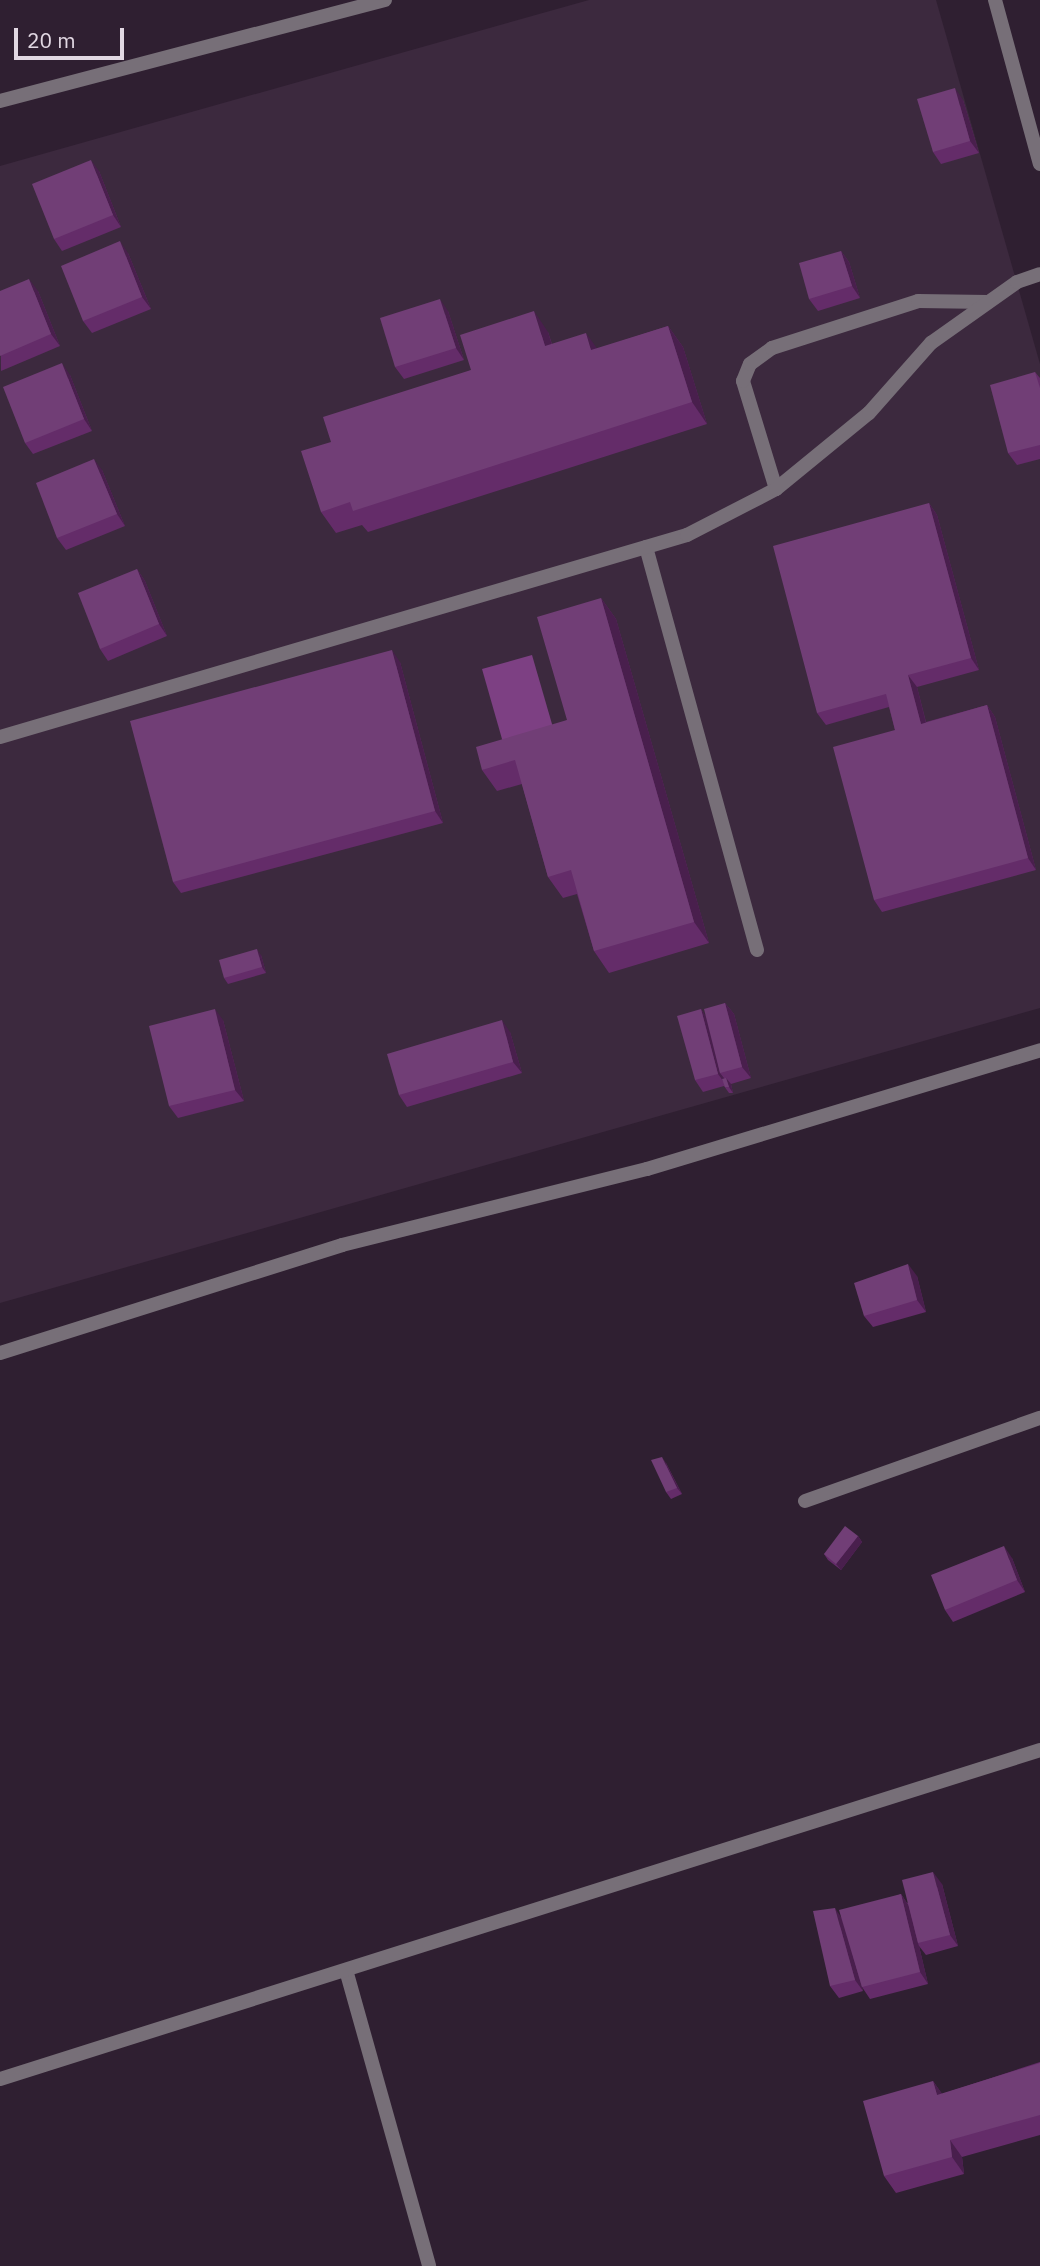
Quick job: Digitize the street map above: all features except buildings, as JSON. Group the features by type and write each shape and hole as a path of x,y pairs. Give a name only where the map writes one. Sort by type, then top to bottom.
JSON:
{"street":[{"path":"0,101 385,0"},
{"path":"995,0 1040,164"},
{"path":"0,737 687,535 776,489 869,413 931,343 1017,282 1040,274"},
{"path":"776,489 743,381 750,364 772,348 918,301 988,302"},
{"path":"646,547 757,950"},
{"path":"0,1353 342,1245 647,1169 1040,1050"},
{"path":"805,1501 1040,1419"},
{"path":"0,2080 1040,1750"},
{"path":"346,1970 429,2266"}],"shaded area":[{"path":"589,0 936,0 1040,364 1040,1008 0,1303 0,166"},
{"path":"532,655 554,731 504,746 482,669"}]}
